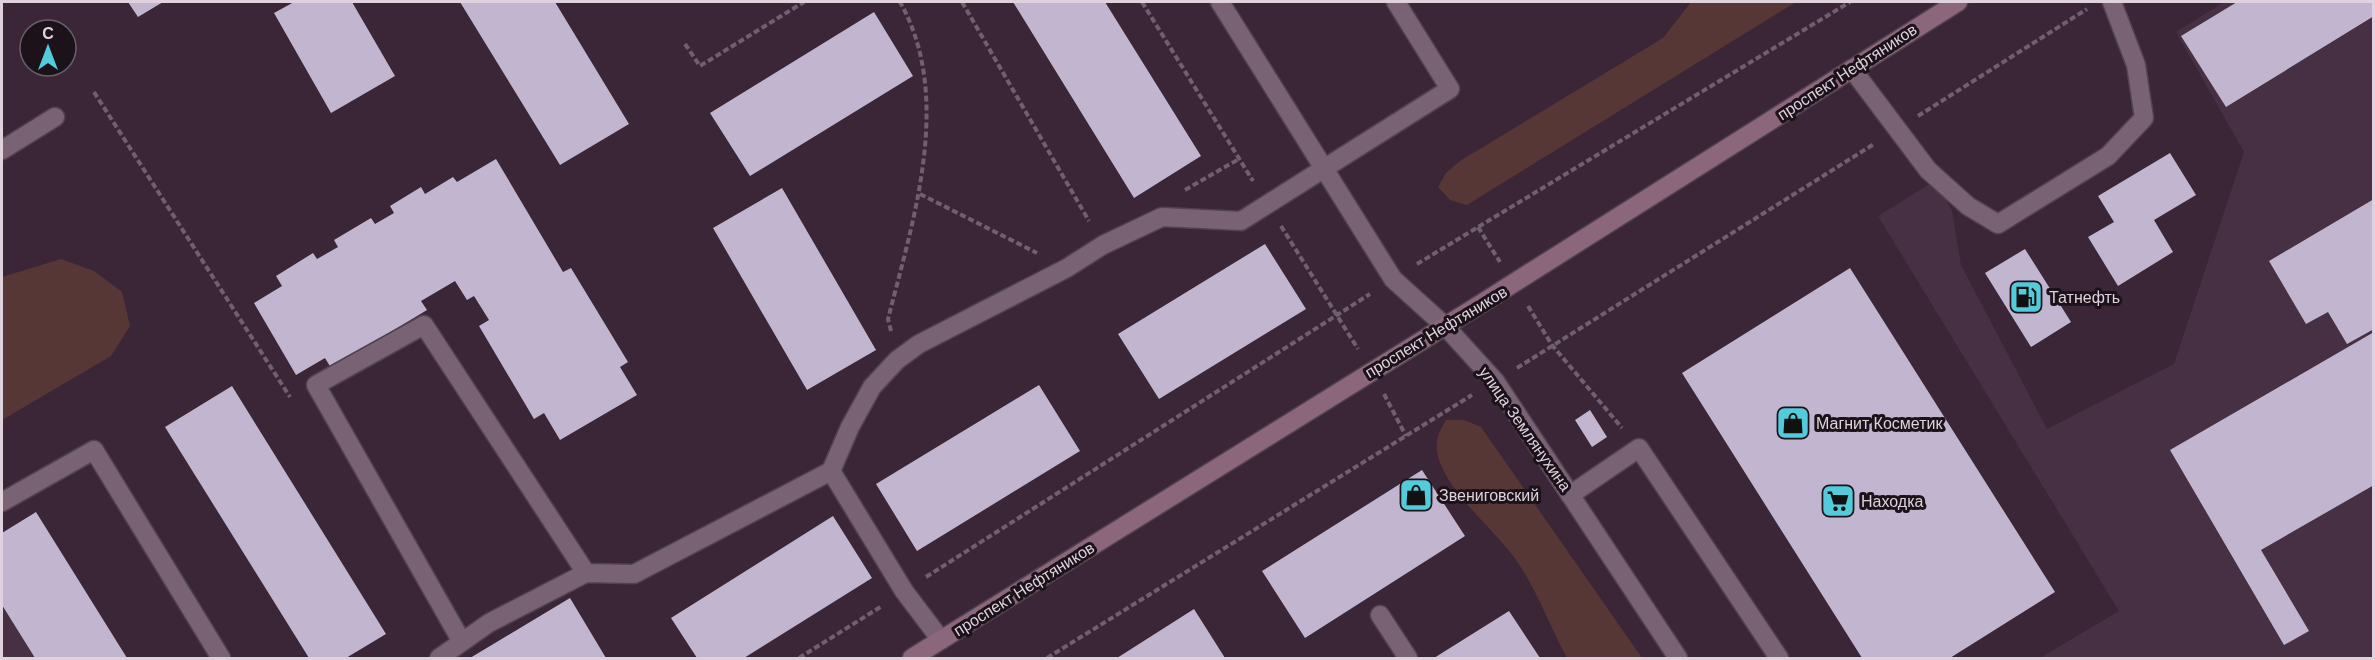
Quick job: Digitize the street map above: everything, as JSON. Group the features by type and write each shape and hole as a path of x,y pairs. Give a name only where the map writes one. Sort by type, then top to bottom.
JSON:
{"main road":[{"name":"проспект Нефтяников","path":"912,658 1515,284 1958,2"}],"street":[{"name":"улица Землянухина","path":"1220,2 1394,279 1446,327 1495,381 1678,658"},
{"path":"439,658 489,623 586,573 634,574 831,471 850,427 872,387 897,360 919,344 1067,268 1103,245 1162,217 1241,221 1450,89 1396,2"},
{"path":"1852,69 1928,170 1968,206 1998,224 2108,156 2144,118 2136,65 2112,2"},
{"path":"2,150 55,117"},
{"path":"462,642 316,385 424,325 586,573"},
{"path":"1570,495 1639,448 1779,658"},
{"path":"2,502 94,450 221,658"},
{"path":"831,471 904,591 941,640"},
{"path":"1380,615 1408,658"}],"path":[{"path":"685,44 700,66 804,2"},
{"path":"897,360 888,319 920,194 927,97 918,45 900,2"},
{"path":"962,2 1103,245"},
{"path":"800,658 1394,279 1850,2"},
{"path":"1047,658 1495,381 2089,8"},
{"path":"94,92 291,399 316,385"},
{"path":"1162,217 1175,196 1239,159"},
{"path":"920,194 1067,268"},
{"path":"1478,227 1552,345 1639,448"}],"shaded area":[{"path":"1691,2 1796,2 1467,205 1450,200 1438,187 1446,173 1460,161 1663,38"},
{"path":"2224,2 2373,2 2373,658 2040,658 2119,611 1878,216 1936,180 1952,211 1961,265 2047,429 2174,364 2244,152 2176,32"},
{"path":"61,259 94,271 122,292 130,326 111,356 2,420 2,277"},
{"path":"1446,420 1464,420 1481,427 1642,658 1567,658 1516,560 1448,479 1437,454 1437,442"},
{"path":"2,605 35,658 2,658"}],"building":[{"path":"128,2 163,2 138,17"},
{"path":"294,2 352,2 395,76 331,113 274,13"},
{"path":"460,2 555,2 629,124 560,165"},
{"path":"1013,2 1105,2 1201,156 1134,198"},
{"path":"2237,2 2374,2 2374,16 2226,107 2181,36"},
{"path":"874,12 913,76 750,176 710,113"},
{"path":"2170,153 2196,195 2154,220 2173,252 2118,286 2088,237 2114,222 2098,196"},
{"path":"496,159 563,272 571,268 628,362 620,367 637,395 560,440 544,413 534,419 479,326 489,320 474,296 467,300 455,281 421,301 427,310 331,368 325,358 296,375 254,303 282,286 276,276 313,253 317,259 338,247 334,240 371,218 375,224 394,213 390,206 421,187 425,194 453,177 457,182"},
{"path":"782,188 876,350 807,390 713,228"},
{"path":"2374,199 2374,329 2347,344 2328,312 2306,324 2269,261"},
{"path":"1265,244 1306,309 1159,399 1118,334"},
{"path":"2025,249 2071,322 2031,347 1985,273"},
{"path":"1850,268 2055,592 1950,658 1862,658 1682,373"},
{"path":"2374,332 2374,485 2261,550 2309,631 2284,645 2170,450"},
{"path":"1039,385 1080,451 917,551 876,484"},
{"path":"232,386 386,634 346,658 309,658 165,427"},
{"path":"1590,410 1607,437 1592,447 1575,420"},
{"path":"1422,470 1465,536 1305,638 1262,571"},
{"path":"36,512 127,658 35,658 2,605 2,533"},
{"path":"833,516 872,578 744,658 697,658 671,618"},
{"path":"570,598 606,658 470,658"},
{"path":"1194,609 1225,658 1117,658"},
{"path":"1509,611 1540,658 1434,658"}],"place":[{"name":"Татнефть","path":"2026,297"},
{"name":"Магнит Косметик","path":"1793,423"},
{"name":"Звениговский","path":"1416,495"},
{"name":"Находка","path":"1838,501"}]}
